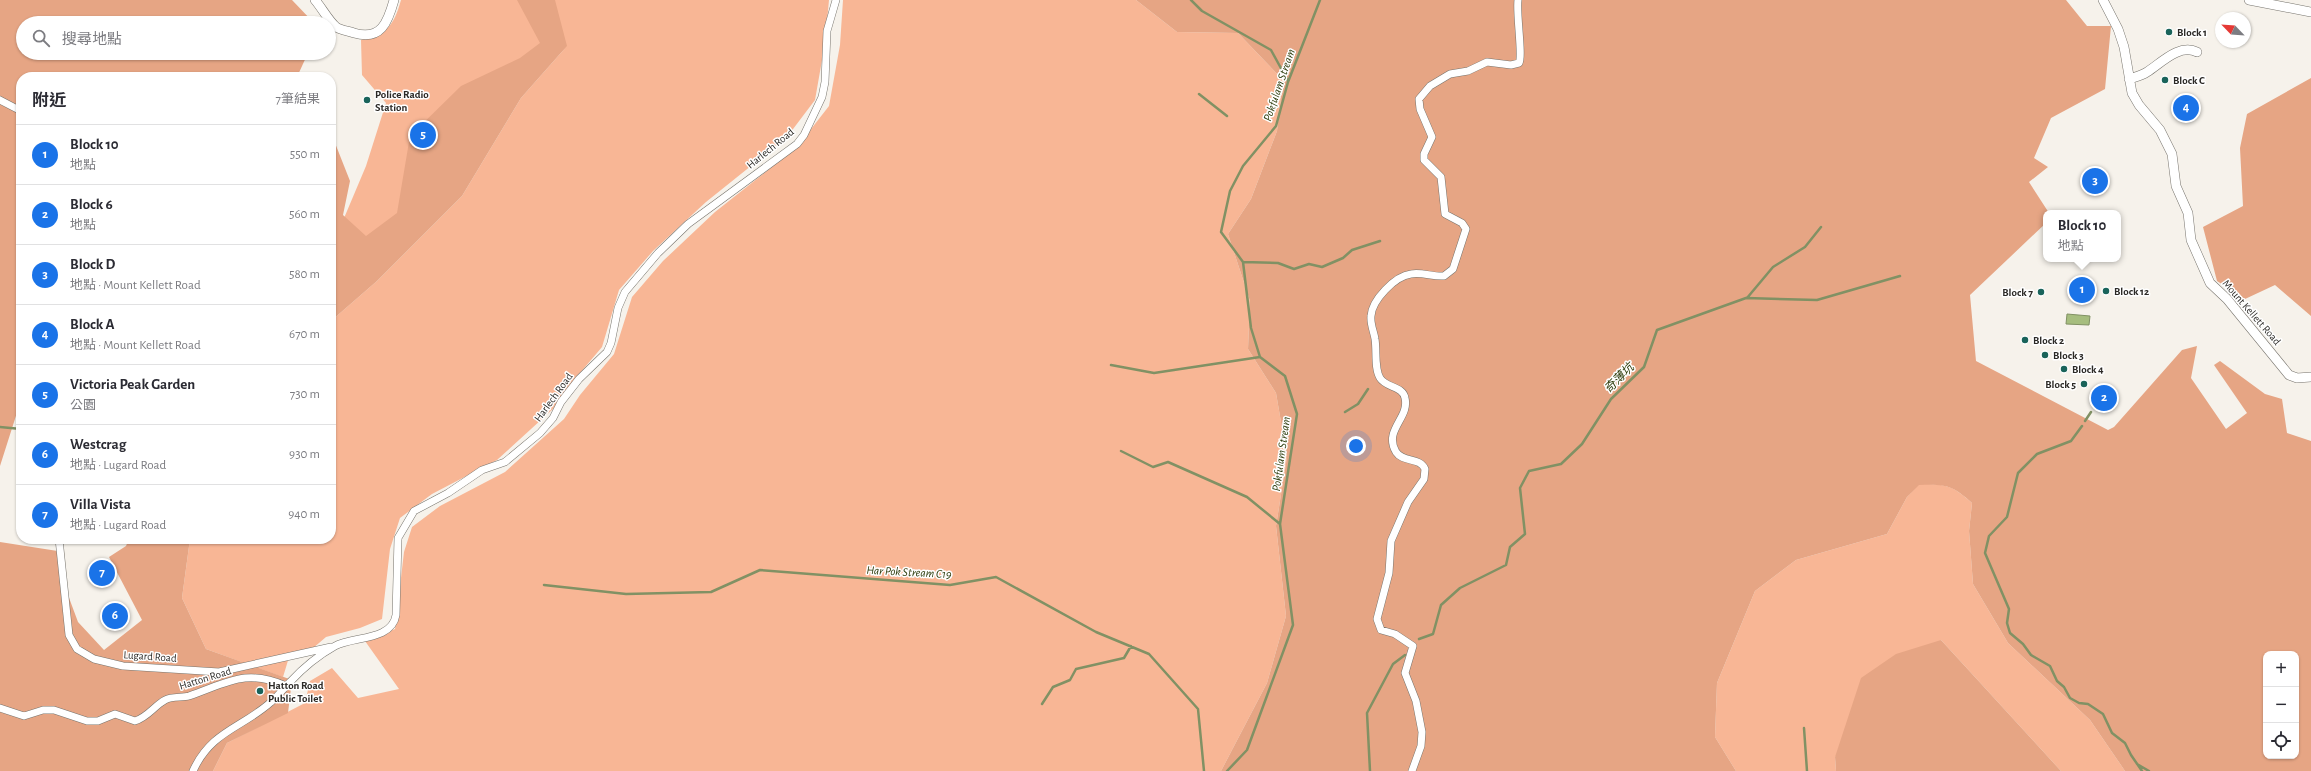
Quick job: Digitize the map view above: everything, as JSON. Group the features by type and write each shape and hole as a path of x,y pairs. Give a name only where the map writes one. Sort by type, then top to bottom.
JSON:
{"street":[{"path":"315,0 327,16"},
{"path":"336,27 360,35 372,35 381,29 389,20 394,0"},
{"name":"Harlech Road","path":"193,771 202,754 216,739 267,706 306,667 336,646 381,633 394,622 397,540 415,509 448,493 482,470 504,462 540,433 553,418 561,402 578,379 606,352 611,343 618,308 625,292 658,253 688,224 797,144 804,135 823,90 827,31 836,0"},
{"path":"1412,771 1421,746 1422,732 1416,701 1406,678 1408,659 1413,646 1395,634 1381,630 1377,619 1389,573 1391,541 1408,502 1424,479 1425,469 1420,463 1401,458 1393,447 1393,431 1404,410 1406,399 1402,392 1386,384 1378,375 1371,316 1374,306 1383,294 1404,276 1414,274 1444,276 1453,269 1466,229 1462,223 1445,214 1441,177 1424,160 1424,154 1432,137 1420,109 1419,99 1430,86 1450,74 1468,71 1487,62 1511,65 1519,63 1521,57 1518,35 1518,0"},
{"name":"Mount Kellett Road","path":"2103,0 2120,35 2126,57 2129,79 2137,102 2160,130 2172,154 2176,186 2188,213 2191,240 2210,283 2231,304 2289,375 2297,378 2311,377"},
{"path":"2249,0 2311,12"},
{"path":"2129,79 2143,74 2175,54 2189,50 2197,52"},
{"path":"0,100 16,108"},
{"name":"Lugard Road","path":"59,544 68,635 77,649 97,660 123,666 219,672 336,646"},
{"name":"Hatton Road","path":"0,708 24,716 43,710 54,710 88,721 96,722 114,714 135,721 145,716 166,700 189,696 214,686 239,679 260,677 286,686"}],"shaded area":[{"path":"0,0 292,0 307,16 16,16 16,60 305,60 299,72 16,72 16,416 0,466"},
{"path":"401,0 829,0 825,43 815,100 787,137 706,202 653,251 619,290 602,347 569,386 553,409 497,460 432,494 400,518 390,549 382,619 360,628 326,637 312,649 290,654 283,677 206,649 182,598 189,544 336,544 336,317 377,281 462,196 521,98 567,46 369,247 339,230 366,166 386,103 362,75 361,40 378,34 388,27 392,23"},
{"path":"517,0 555,0 567,46 521,98 462,196 377,281 336,317 336,146 350,181 343,215 366,236 397,213 410,136 461,86 520,58 540,43"},
{"path":"843,0 1136,0 1177,32 1238,33 1283,80 1277,131 1251,199 1228,234 1250,301 1248,349 1276,393 1287,457 1276,526 1286,616 1267,683 1221,771 213,771 227,743 305,703 310,681 332,668 358,698 399,689 365,641 395,629 404,552 412,527 440,506 505,472 564,419 580,395 614,354 632,297 663,261 715,212 797,147 829,106 840,45"},
{"path":"1136,0 2066,0 2087,26 2111,26 2105,89 2051,118 2034,158 2048,167 2029,182 2047,210 2043,210 2043,226 1970,295 1976,361 2108,430 2114,427 2182,350 2197,346 2191,378 2226,429 2247,413 2214,365 2220,361 2265,394 2282,399 2287,433 2311,441 2311,771 2125,771 2090,720 2008,643 1973,584 1969,531 1972,503 1954,489 1936,485 1919,485 1907,497 1887,534 1796,560 1755,591 1717,683 1715,737 1736,771 1221,771 1267,683 1286,616 1276,526 1287,457 1276,393 1248,349 1250,301 1228,234 1251,199 1277,131 1283,80 1238,33 1177,32"},
{"path":"2311,78 2311,316 2275,285 2245,299 2217,281 2203,227 2243,206 2240,148 2247,114"},
{"path":"2067,314 2090,316 2089,325 2066,324"},
{"path":"1919,484 1936,484 1954,489 1972,503 1969,531 1973,584 2008,643 2090,720 2125,771 2061,771 1941,640 1835,757 1836,771 1736,771 1715,737 1717,683 1755,591 1796,560 1887,534 1907,497"},
{"path":"0,542 64,552 65,587 78,622 104,650 142,620 109,557 127,544 189,544 182,598 206,649 292,680 288,713 227,743 213,771 0,771"},
{"path":"1941,640 2061,771 1836,771 1835,757 1861,678 1896,654"}],"waterway":[{"path":"1191,0 1202,11 1271,50 1288,81"},
{"name":"Pokfulam Stream","path":"1227,771 1247,750 1293,625 1280,524 1297,414 1285,376 1260,357 1251,328 1243,262 1221,232 1230,191 1243,166 1276,126 1288,82 1320,0"},
{"path":"1199,94 1227,116"},
{"path":"1747,298 1773,267 1805,247 1821,227"},
{"path":"1243,262 1278,263 1294,269 1309,264 1322,267 1343,258 1352,250 1380,241"},
{"name":"奇薄坑","path":"1419,639 1433,634 1441,605 1460,588 1506,565 1510,547 1525,534 1520,488 1529,471 1561,464 1582,444 1611,399 1644,367 1657,330 1746,298 1817,300 1900,276"},
{"path":"1111,365 1154,373 1260,357"},
{"path":"1345,412 1358,404 1368,389"},
{"path":"2085,421 2091,412"},
{"path":"2082,426 2071,441 2037,454 2018,473 2007,517 1989,536 1985,553 2009,609 2007,623 2010,633 2023,644 2031,655 2050,666 2057,681 2064,687 2070,698 2079,703 2088,704 2103,714 2112,733 2125,743 2142,771"},
{"path":"0,427 16,429"},
{"path":"1121,451 1153,467 1168,462 1247,497 1280,524"},
{"name":"Har Pok Stream C19","path":"544,585 626,594 711,592 760,570 950,585 996,577 1096,632 1149,654 1198,709 1204,771"},
{"path":"1042,704 1053,687 1070,680 1076,669 1124,658 1131,646"},
{"path":"1370,771 1367,713 1393,664 1405,655"},
{"path":"1804,728 1807,771"},
{"path":"2137,764 2149,771"}],"place":[{"name":"Block 1","path":"2169,32"},
{"name":"Block C","path":"2165,80"},
{"name":"Police Radio Station","path":"367,100"},
{"name":"Block A","path":"2186,108"},
{"name":"Victoria Peak Garden","path":"423,135"},
{"name":"Block D","path":"2095,181"},
{"name":"Block 10","path":"2082,290"},
{"name":"Block 12","path":"2106,291"},
{"name":"Block 7","path":"2041,292"},
{"name":"Block 2","path":"2025,340"},
{"name":"Block 3","path":"2045,355"},
{"name":"Block 4","path":"2064,369"},
{"name":"Block 5","path":"2084,384"},
{"name":"Block 6","path":"2104,398"},
{"name":"Villa Vista","path":"102,573"},
{"name":"Westcrag","path":"115,616"},
{"name":"Hatton Road Public Toilet","path":"260,691"}]}
